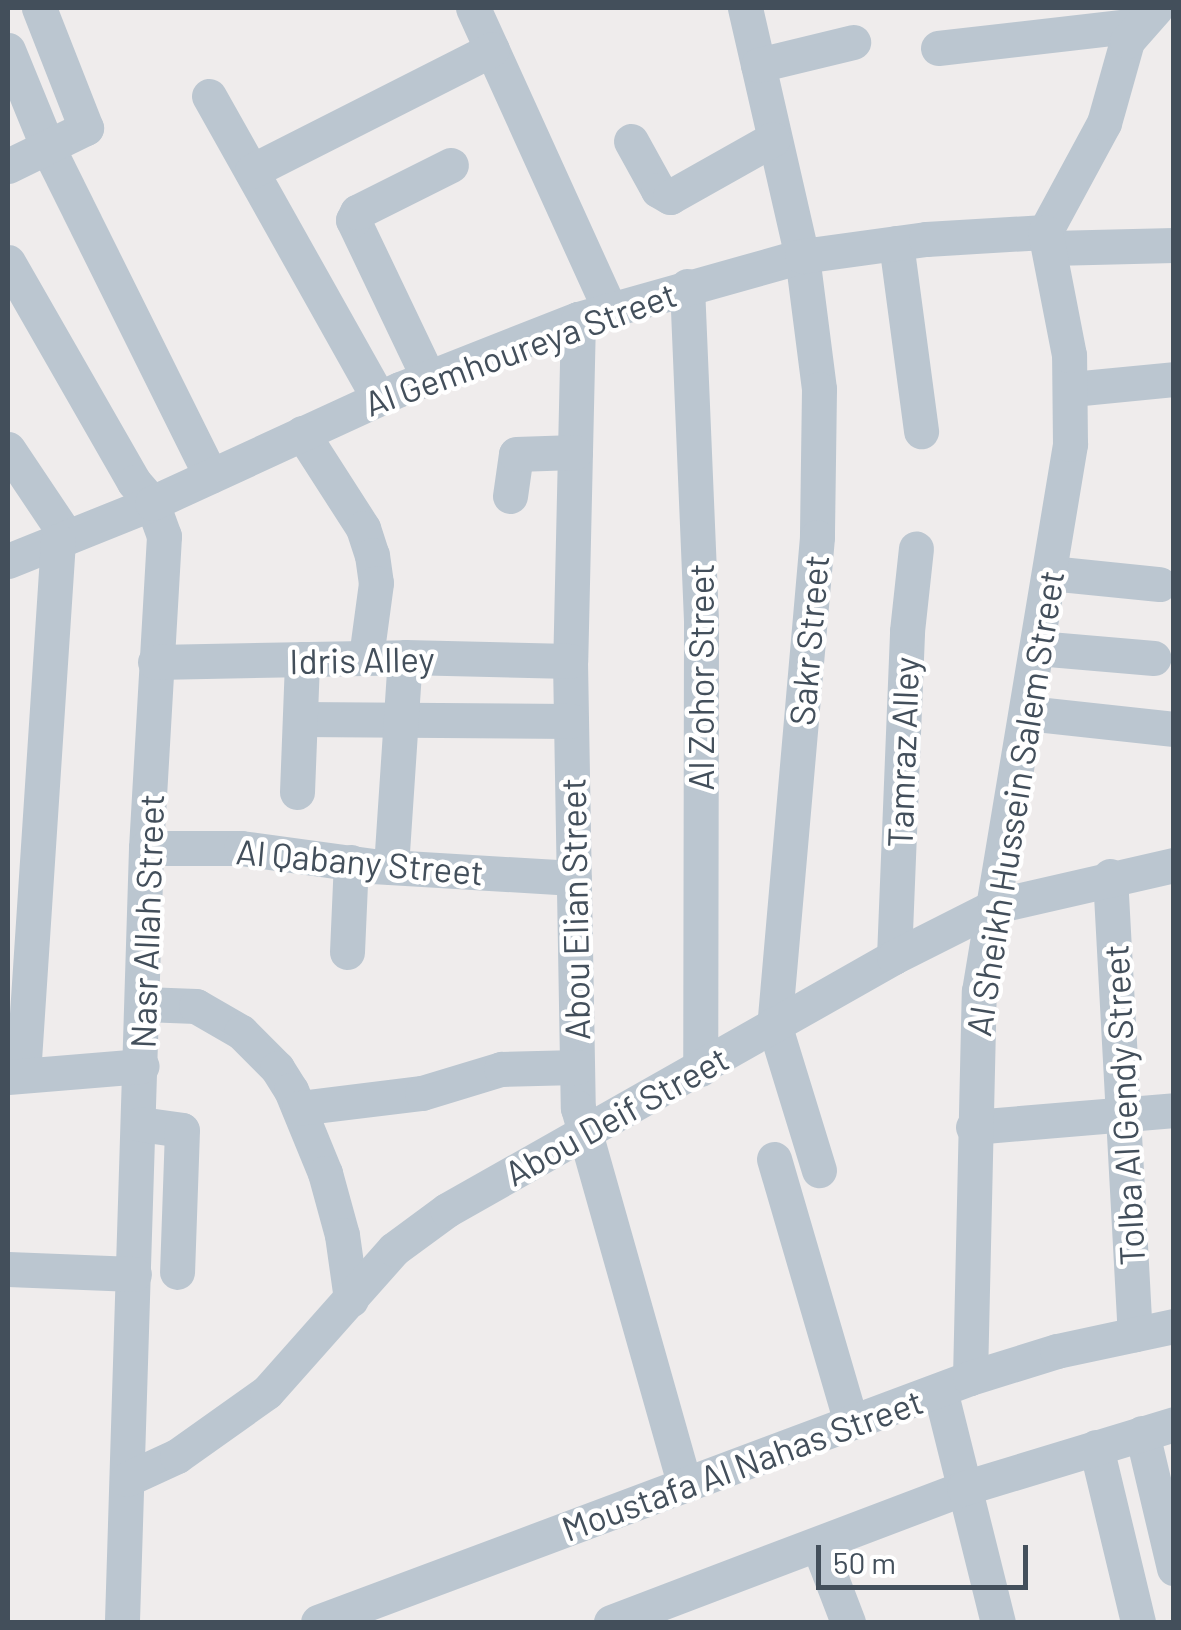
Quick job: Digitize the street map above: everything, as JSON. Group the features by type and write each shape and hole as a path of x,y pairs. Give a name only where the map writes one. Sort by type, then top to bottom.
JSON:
{"street":[{"path":"8,166 86,128 39,8"},
{"path":"472,8 492,50 594,314"},
{"name":"Sakr Street","path":"745,8 802,256 817,372 820,487 774,1024"},
{"path":"938,48 1146,16"},
{"path":"1048,240 1104,123 1120,58 1146,16"},
{"path":"758,66 854,42"},
{"path":"8,50 48,148 211,476"},
{"path":"252,171 492,50"},
{"path":"209,96 378,398"},
{"path":"632,141 658,190 670,196 773,139"},
{"path":"428,378 352,220 358,212 451,165"},
{"name":"Al Gemhoureya Street","path":"8,561 152,503 378,398 594,314 687,286 802,256 896,243 1048,240 1174,245"},
{"name":"Al Sheikh Hussein Salem Street","path":"998,1622 964,1488 955,1384 979,991 1070,444 1072,389 1048,240"},
{"path":"896,243 921,432"},
{"name":"Nasr Allah Street","path":"8,262 134,482 152,503 160,520 164,556 146,848 122,1622"},
{"name":"Al Zohor Street","path":"687,286 700,604 700,1068"},
{"name":"Abou Elian Street","path":"594,314 574,452 570,721 577,1067 583,1134 684,1485"},
{"path":"1072,389 1174,380"},
{"path":"302,433 363,528 372,554 376,583 366,657"},
{"path":"8,449 62,539 15,1076 142,1066"},
{"path":"510,496 516,454 574,452"},
{"name":"Tamraz Alley","path":"894,957 908,631 916,548"},
{"path":"1050,573 1159,584"},
{"path":"1037,648 1154,658"},
{"path":"391,866 405,656"},
{"name":"Idris Alley","path":"155,662 405,656 570,661"},
{"path":"296,792 302,659"},
{"path":"1027,713 1174,730"},
{"path":"300,718 570,721"},
{"name":"Al Qabany Street","path":"146,848 241,848 391,866 574,878"},
{"path":"347,952 350,862"},
{"name":"Abou Deif Street","path":"127,1479 177,1456 267,1392 371,1273 419,1228 894,957 996,906 1110,876 1174,864"},
{"name":"Tolba Al Gendy Street","path":"1110,876 1135,1334"},
{"path":"144,1004 196,1006 220,1018 277,1068 299,1108 335,1204 351,1299"},
{"path":"774,1024 819,1170"},
{"path":"299,1108 422,1092 501,1070 577,1067"},
{"path":"973,1127 1174,1110"},
{"path":"140,1124 182,1130 177,1272"},
{"path":"774,1159 851,1422"},
{"path":"8,1269 134,1274"},
{"name":"Moustafa Al Nahas Street","path":"318,1622 955,1384 1174,1326"},
{"path":"611,1622 695,1608 818,1544 964,1488 1158,1428 1174,1568"},
{"path":"1096,1447 1138,1622"},
{"path":"818,1544 848,1622"}]}
